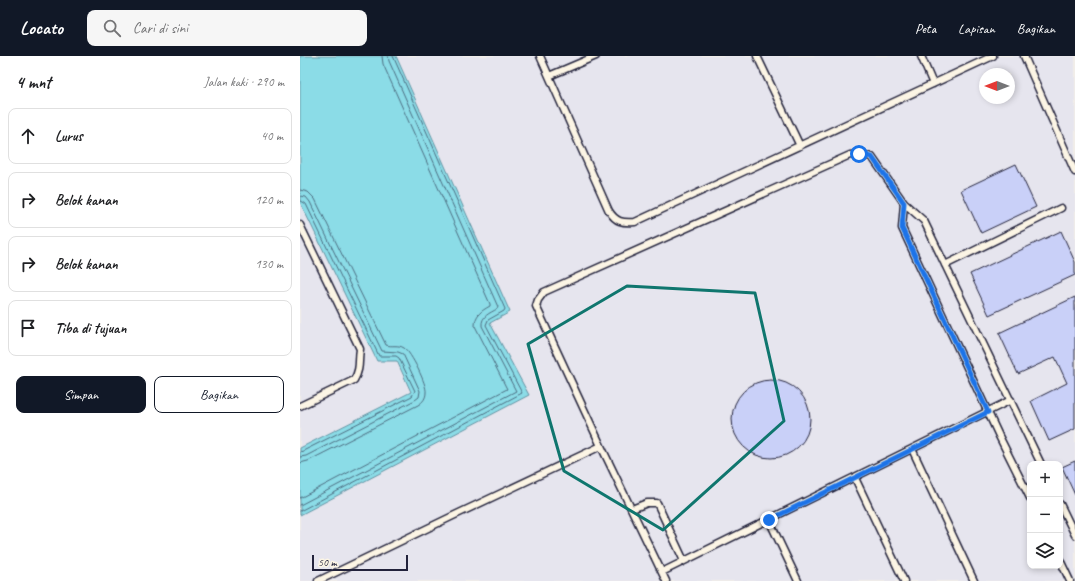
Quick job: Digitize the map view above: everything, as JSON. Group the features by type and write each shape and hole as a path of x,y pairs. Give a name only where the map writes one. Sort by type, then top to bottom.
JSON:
{"lane":[{"path":"540,56 609,211 614,219 624,223 635,222 993,56"},
{"path":"550,76 596,56"},
{"path":"757,56 800,146"},
{"path":"921,56 933,84"},
{"path":"1024,56 1075,172"},
{"path":"666,581 536,306 538,300 544,292 850,155 859,154 872,157 904,203 924,221 1040,461"},
{"path":"904,203 902,228 1030,497"},
{"path":"945,265 1061,208"},
{"path":"300,224 360,349 359,368 354,380 300,406"},
{"path":"662,572 1011,400"},
{"path":"318,581 601,446"},
{"path":"912,449 974,581"},
{"path":"855,478 904,581"},
{"path":"632,509 647,503 657,503 684,561"},
{"path":"1063,509 1073,524 1075,535"},
{"path":"769,520 798,581"},
{"path":"1063,568 1068,580"}],"highlighted area":[{"path":"627,286 755,293 784,421 663,530 564,471 528,344"}],"shaded area":[{"path":"396,56 1075,56 1075,581 300,581 300,515 528,395 490,323 510,312"},
{"path":"300,202 377,361 396,360 411,392 300,448"}],"water":[{"path":"300,56 396,56 510,312 490,323 529,395 300,515 300,448 411,392 397,361 377,361 300,202"}],"building":[{"path":"1016,164 1036,207 981,233 961,190"},
{"path":"1061,231 1075,262 1075,275 989,315 970,274"},
{"path":"1075,297 1075,429 1049,441 1031,401 1067,383 1055,357 1018,374 999,333"},
{"path":"771,380 786,383 799,391 807,404 810,419 807,434 799,447 786,455 771,458 756,455 743,447 735,434 732,419 735,404 743,391 756,383"},
{"path":"1075,461 1075,495 1063,469 1063,467"}],"route":[{"path":"769,520 988,412 902,228 904,203 872,157 859,154"}]}
